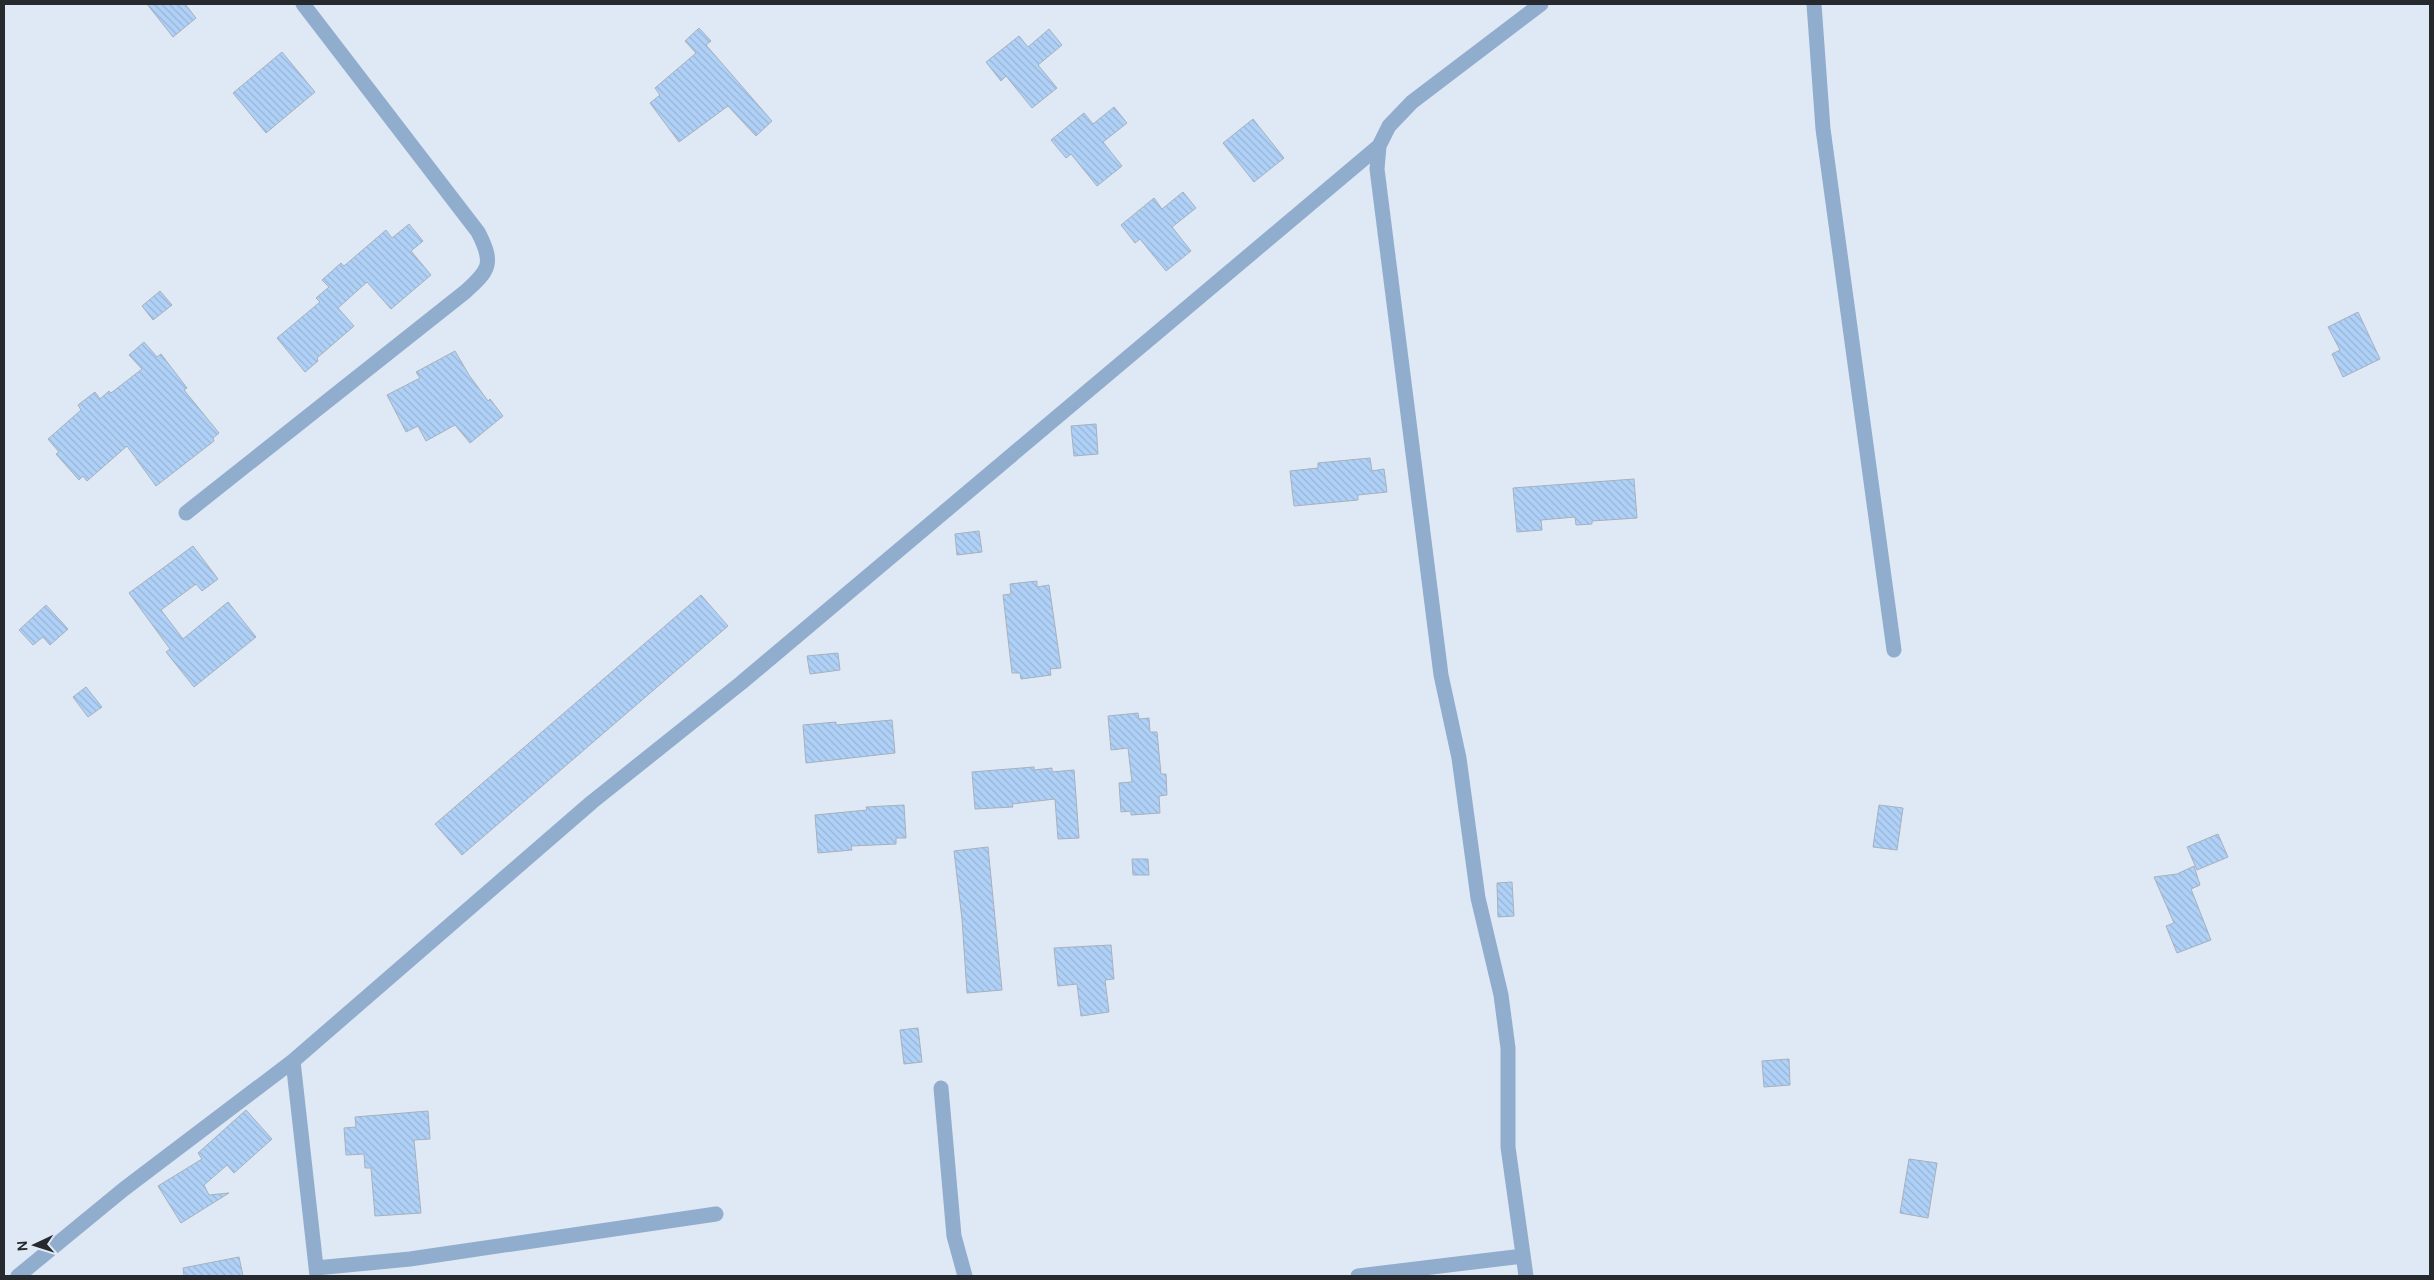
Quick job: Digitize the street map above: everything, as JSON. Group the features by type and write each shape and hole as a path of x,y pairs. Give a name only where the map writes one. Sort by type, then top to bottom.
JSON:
{"street":[{"path":"186,513 465,292 480,278 487,266 488,251 478,232 303,4"},
{"path":"18,1276 124,1189 293,1061 592,802 741,683 1378,146 1389,126 1412,102 1541,4"},
{"path":"1814,4 1823,129 1894,650"},
{"path":"1378,146 1378,169 1441,676 1460,767 1478,898 1501,996 1508,1048 1507,1137 1526,1276"},
{"path":"293,1061 316,1272 716,1214"},
{"path":"941,1088 954,1236 965,1276"},
{"path":"1358,1276 1523,1256"}],"building":[{"path":"147,4 185,4 196,18 173,37"},
{"path":"699,28 711,41 706,45 772,121 756,136 728,106 679,142 650,103 660,95 655,88 696,53 685,41"},
{"path":"1049,29 1062,45 1038,65 1057,88 1032,108 1006,76 1001,81 986,62 1019,36 1028,47"},
{"path":"282,52 315,92 266,133 233,93"},
{"path":"1114,107 1127,123 1103,142 1122,166 1097,186 1071,154 1066,158 1051,140 1084,113 1093,124"},
{"path":"1253,119 1284,158 1254,182 1223,143"},
{"path":"1183,192 1196,208 1172,227 1191,251 1166,271 1140,239 1135,243 1121,225 1154,198 1162,209"},
{"path":"409,224 423,241 411,251 431,275 391,309 367,282 338,308 354,326 317,358 318,361 305,372 277,338 320,302 316,298 329,287 322,280 341,263 344,266 386,230 392,238"},
{"path":"160,291 172,305 153,320 142,306"},
{"path":"2358,312 2380,359 2343,377 2332,354 2340,350 2328,327"},
{"path":"144,342 157,357 161,354 187,388 184,390 219,433 213,438 214,441 156,486 127,446 87,481 83,476 79,480 56,454 59,452 48,439 81,410 78,405 95,392 100,399 109,391 111,393 142,369 129,355"},
{"path":"455,351 469,375 488,401 490,399 503,416 470,443 455,425 426,441 418,426 406,432 387,395 420,378 416,372"},
{"path":"1096,424 1098,454 1074,456 1071,426"},
{"path":"1370,458 1372,471 1384,469 1387,492 1358,495 1358,500 1294,506 1290,471 1318,468 1318,463"},
{"path":"1634,479 1637,518 1592,521 1592,524 1576,525 1575,517 1541,520 1542,530 1517,532 1513,488"},
{"path":"979,531 982,552 957,555 955,534"},
{"path":"193,546 218,579 202,591 196,584 161,610 183,639 228,602 256,637 194,687 166,652 170,649 129,593"},
{"path":"1037,581 1037,587 1049,585 1061,668 1050,669 1051,675 1021,679 1020,673 1012,673 1003,595 1011,594 1010,584"},
{"path":"701,595 728,626 462,855 435,824"},
{"path":"46,605 68,629 50,645 43,637 33,645 19,630"},
{"path":"838,653 840,670 810,674 807,656"},
{"path":"86,687 102,707 88,717 73,697"},
{"path":"1138,713 1139,719 1149,718 1150,732 1157,732 1161,774 1166,774 1167,795 1159,796 1160,813 1131,815 1131,811 1121,812 1119,783 1132,782 1128,748 1111,750 1108,716"},
{"path":"892,720 895,753 806,763 803,725 836,722 836,725"},
{"path":"1034,767 1034,770 1052,768 1052,772 1074,770 1079,838 1058,839 1055,799 1012,804 1013,807 975,809 972,772"},
{"path":"904,805 906,838 896,838 896,844 851,846 852,850 818,853 815,815 867,810 866,807"},
{"path":"1879,805 1903,808 1897,850 1873,847"},
{"path":"2218,834 2228,857 2197,870 2187,847"},
{"path":"988,847 1002,990 967,993 962,919 954,851"},
{"path":"1132,859 1148,859 1149,875 1133,875"},
{"path":"2194,866 2200,885 2191,889 2211,940 2177,953 2166,926 2174,923 2154,877 2177,874"},
{"path":"1512,882 1514,916 1498,917 1497,883"},
{"path":"1111,945 1114,979 1105,980 1109,1012 1081,1016 1077,984 1058,986 1054,948"},
{"path":"918,1028 922,1062 904,1064 900,1030"},
{"path":"1789,1059 1790,1085 1764,1087 1762,1061"},
{"path":"246,1110 272,1139 234,1173 227,1165 204,1185 209,1195 229,1193 181,1223 158,1186 202,1159 198,1153"},
{"path":"428,1111 430,1139 414,1140 421,1213 375,1216 371,1168 365,1168 364,1154 346,1155 344,1128 356,1127 355,1117"},
{"path":"1909,1159 1937,1163 1928,1218 1900,1213"},
{"path":"239,1257 243,1276 184,1276 183,1268"}]}
